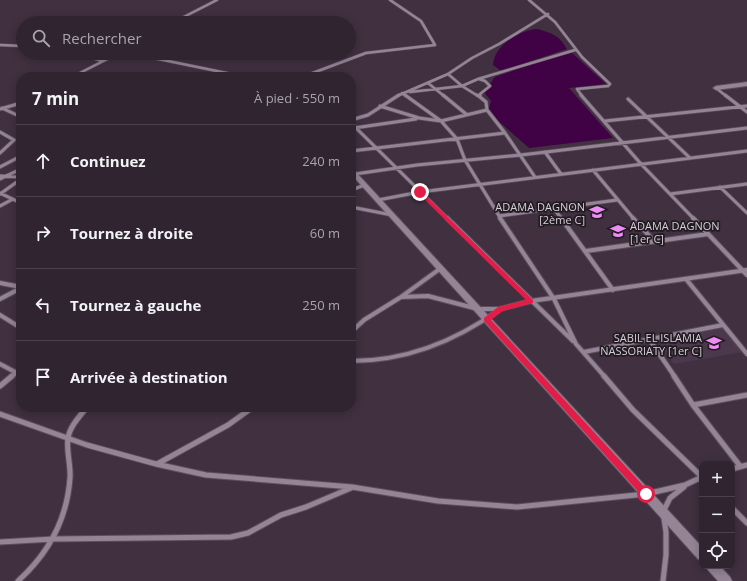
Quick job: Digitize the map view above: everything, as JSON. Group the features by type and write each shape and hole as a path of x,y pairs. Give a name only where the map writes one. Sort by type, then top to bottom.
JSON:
{"street":[{"path":"186,16 217,0"},
{"path":"356,56 366,52 434,45 421,21 390,0"},
{"path":"529,0 548,14 567,36 575,50 610,84 608,86 576,90 605,121 641,164 745,271 747,275"},
{"path":"356,119 368,115 402,93 448,74 472,58 499,44 548,14"},
{"path":"0,45 16,46"},
{"path":"402,93 462,86 478,79 575,50"},
{"path":"163,60 222,72"},
{"path":"315,72 346,60"},
{"path":"82,72 104,61"},
{"path":"448,74 462,86 486,102 487,110 505,133 535,177"},
{"path":"478,79 485,81 490,86 480,94 480,97"},
{"path":"428,83 433,89 466,114"},
{"path":"716,88 747,84"},
{"path":"716,88 747,112"},
{"path":"402,93 441,121 457,139 465,160 499,216 554,299 576,344"},
{"path":"628,99 690,158"},
{"path":"1,109 16,105"},
{"path":"380,106 419,118 441,121 487,110"},
{"path":"605,121 747,106"},
{"path":"1,109 16,115"},
{"path":"356,128 419,118"},
{"path":"356,172 520,155 668,136 747,128"},
{"path":"0,414 68,438 156,464 206,475 352,487 438,501 517,507 646,494 685,485 702,477 633,410 584,352 356,130"},
{"path":"0,132 14,140 0,153"},
{"path":"356,150 505,133"},
{"path":"378,200 420,192 479,184 746,151"},
{"path":"545,152 561,174"},
{"path":"0,167 16,159"},
{"path":"593,170 617,200 654,241"},
{"path":"0,179 16,171"},
{"path":"356,175 699,552"},
{"path":"0,176 16,177"},
{"path":"16,182 0,193 16,200"},
{"path":"670,194 747,184"},
{"path":"356,188 365,185"},
{"path":"720,187 747,213"},
{"path":"0,206 13,199"},
{"path":"499,216 617,200"},
{"path":"741,207 747,206"},
{"path":"356,208 392,215"},
{"path":"554,209 613,290"},
{"path":"586,251 708,234"},
{"path":"356,327 364,320 401,297 441,268"},
{"path":"401,297 428,296 478,309 500,309 531,302 745,271"},
{"path":"686,279 747,354"},
{"path":"0,283 16,286"},
{"path":"0,299 16,290"},
{"path":"356,361 368,362 395,358 439,344 487,320 500,309"},
{"path":"0,315 16,325"},
{"path":"584,352 723,325"},
{"path":"649,339 693,405 740,466"},
{"path":"0,364 16,372"},
{"path":"0,386 16,374"},
{"path":"693,405 747,395"},
{"path":"18,581 29,572 54,539 66,510 70,477 68,438 84,412"},
{"path":"156,464 228,425 246,412"},
{"path":"735,467 747,466"},
{"path":"663,581 666,555 666,532 663,512 670,498 685,485"},
{"path":"0,542 54,539 231,537 248,533 281,515 306,507 352,487"},
{"path":"735,511 747,523"},
{"path":"715,569 726,581"}],"shaded area":[{"path":"538,29 548,32 558,38 567,49 501,71 493,65 494,58 498,51 509,40 524,32"},
{"path":"571,52 606,84 569,88 613,138 529,148 488,112 491,101 484,92 495,77"},
{"path":"723,328 743,352 674,364 657,340"}],"place":[{"name":"ADAMA DAGNON [2ème C]","path":"597,212"},
{"name":"ADAMA DAGNON [1er C]","path":"618,231"},
{"name":"SABIL EL ISLAMIA NASSORIATY [1er C]","path":"714,343"}],"route":[{"path":"420,192 531,302 500,309 487,320 646,494"}]}
